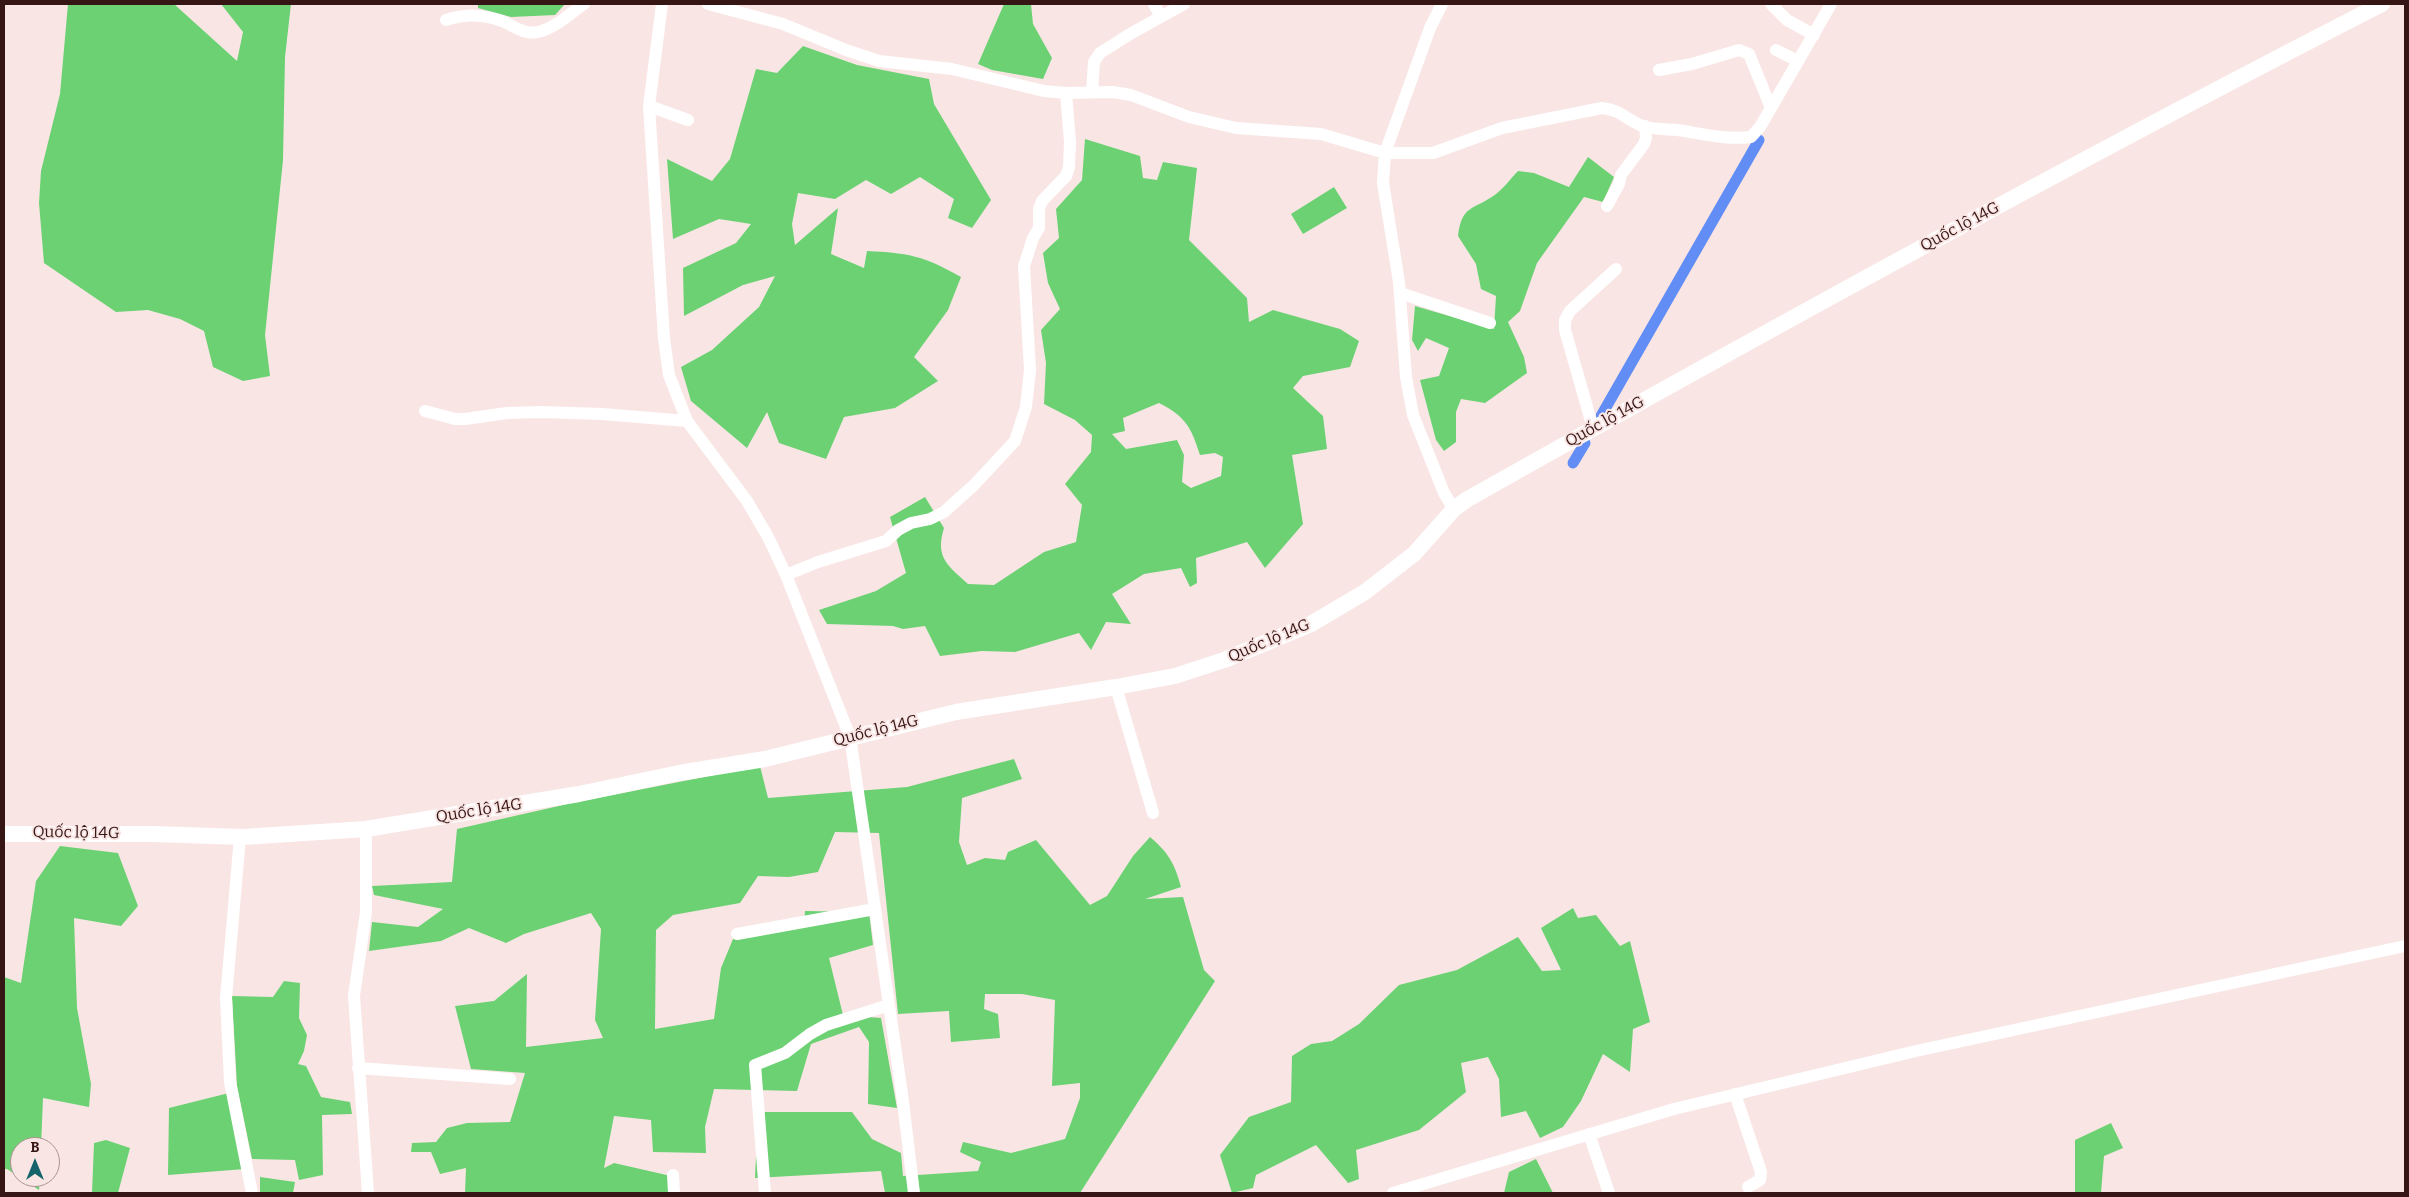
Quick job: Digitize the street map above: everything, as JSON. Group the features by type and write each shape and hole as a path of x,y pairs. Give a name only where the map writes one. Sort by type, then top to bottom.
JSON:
{"main road":[{"name":"Quốc lộ 14G","path":"4,834 240,837 366,829 579,794 679,773 765,759 956,712 1116,687 1174,676 1207,665 1311,624 1365,592 1414,554 1454,508 1594,428 1905,256 2248,72 2382,4"}],"street":[{"path":"446,20 465,14 484,16 503,22 520,31 538,32 557,23 584,4"},
{"path":"662,4 649,106 664,338 669,375 688,422 747,501 786,575 850,737 914,1193"},
{"path":"708,4 728,6 783,24 846,50 879,61 952,69 1044,91 1131,95 1189,118 1236,128 1320,134 1384,153 1433,153 1502,128 1602,108 1615,109 1645,126 1702,133 1712,137 1751,137 1760,127 1831,4"},
{"path":"1154,4 1161,17"},
{"path":"1092,92 1096,57 1130,34 1184,4"},
{"path":"1442,4 1430,28 1384,153 1383,183 1400,293 1406,377 1413,415 1444,493 1454,508"},
{"path":"1771,4 1787,20 1814,35"},
{"path":"1659,70 1692,64 1739,50 1746,51 1749,54 1771,108"},
{"path":"1776,50 1798,61"},
{"path":"786,575 818,562 886,541 898,530 910,524 930,519 944,512 974,485 1015,441 1026,407 1030,370 1024,266 1033,238 1039,228 1039,209 1042,201 1066,176 1069,167 1070,142 1066,93"},
{"path":"649,106 688,120"},
{"path":"1607,206 1619,184 1621,175 1644,144 1645,126"},
{"path":"1594,428 1565,330 1565,320 1570,311 1616,269"},
{"path":"1400,293 1490,324"},
{"path":"425,410 455,419 506,413 541,412 602,414 688,422"},
{"path":"1116,687 1153,813"},
{"path":"366,829 366,912 354,996 368,1193"},
{"path":"240,837 226,998 230,1082 252,1193"},
{"path":"736,934 875,909"},
{"path":"1393,1193 1674,1109 1735,1094 1916,1050 2405,946"},
{"path":"765,1193 755,1065 786,1053 810,1034 826,1025 889,1005"},
{"path":"358,1068 510,1079"},
{"path":"1735,1094 1761,1172 1760,1180 1748,1187"},
{"path":"1589,1134 1609,1193"},
{"path":"673,1175 674,1193"}],"green space":[{"path":"68,4 174,4 237,61 243,32 221,4 291,4 285,57 283,160 265,335 270,376 243,381 213,367 204,331 180,319 148,310 116,312 44,263 39,203 41,171 60,94"},
{"path":"478,4 565,4 555,15 511,17 478,8"},
{"path":"1004,4 1031,4 1033,24 1052,58 1043,79 992,70 978,64"},
{"path":"803,46 857,65 929,79 934,104 991,200 972,228 948,218 954,199 920,177 891,194 866,180 835,199 798,193 792,224 795,245 838,208 831,254 864,268 867,251 894,253 926,260 961,277 948,310 914,357 938,381 895,408 844,417 826,459 779,443 767,412 747,448 691,401 681,367 712,350 759,307 775,276 743,285 684,316 683,268 736,243 751,224 719,219 673,239 667,159 712,181 730,159 756,69 777,73"},
{"path":"1085,139 1140,156 1143,178 1157,180 1163,162 1197,168 1189,240 1247,298 1249,322 1273,310 1340,329 1359,341 1350,367 1303,376 1293,388 1323,416 1327,449 1292,455 1303,524 1265,568 1247,542 1196,558 1197,583 1190,587 1181,568 1144,574 1112,594 1131,624 1106,622 1091,650 1079,633 1015,652 982,651 940,656 925,626 903,629 893,626 827,624 819,610 876,591 906,573 890,517 925,497 944,528 941,546 945,560 968,584 994,585 1044,552 1076,542 1082,505 1065,484 1091,452 1092,435 1075,420 1044,404 1046,363 1041,330 1060,309 1048,283 1043,253 1059,238 1056,209 1082,180","holes":["1159,403 1176,413 1186,424 1194,437 1200,455 1215,453 1223,457 1221,476 1191,488 1182,482 1184,455 1177,440 1126,449 1112,434 1125,431 1123,418"]},
{"path":"1588,157 1614,177 1603,202 1584,197 1537,263 1520,311 1508,322 1524,357 1527,373 1485,403 1461,399 1456,412 1456,442 1444,451 1436,440 1420,380 1439,376 1449,348 1426,338 1418,351 1412,340 1415,306 1494,329 1496,296 1481,289 1476,264 1458,236 1462,218 1470,209 1499,192 1518,171 1534,173 1569,187"},
{"path":"1334,187 1347,208 1303,234 1291,214"},
{"path":"1014,759 1022,779 962,798 959,842 967,865 985,858 1005,860 1008,852 1036,840 1090,905 1107,896 1133,856 1150,837 1170,859 1181,887 1145,899 1183,897 1204,970 1215,981 1080,1193 885,1193 881,1171 755,1178 758,1112 852,1112 872,1139 901,1153 903,1176 978,1171 981,1162 960,1152 963,1142 1011,1153 1065,1139 1080,1098 1080,1083 1052,1086 1055,1000 1022,994 985,994 984,1009 998,1014 1000,1038 951,1042 949,1011 898,1014 879,833 835,832 818,872 789,877 758,876 740,903 673,915 656,930 655,1029 714,1019 721,968 733,939 804,923 805,911 869,912 873,945 829,958 843,1015 881,1018 897,1108 868,1104 869,1042 859,1027 811,1044 797,1091 714,1089 705,1127 706,1153 653,1152 651,1120 614,1116 604,1168 614,1163 671,1176 672,1193 465,1193 466,1168 440,1174 431,1152 411,1152 412,1143 436,1142 447,1128 467,1123 510,1122 525,1073 471,1069 455,1006 494,1001 527,974 526,1047 603,1038 595,1020 601,929 591,913 524,934 506,943 469,928 441,941 369,951 372,922 418,927 443,909 374,895 372,886 452,882 457,829 572,803 760,766 768,798 907,787"},
{"path":"60,846 118,853 138,906 121,926 74,918 77,1008 91,1084 89,1107 43,1098 41,1137 10,1137 10,1171 4,1169 4,977 21,983 36,881"},
{"path":"1573,908 1578,918 1596,915 1620,946 1630,941 1650,1022 1633,1029 1630,1072 1603,1054 1581,1101 1563,1127 1540,1138 1526,1111 1501,1117 1499,1079 1488,1057 1461,1063 1466,1092 1419,1130 1356,1150 1359,1179 1348,1183 1316,1145 1256,1175 1253,1188 1232,1193 1220,1155 1249,1117 1291,1102 1292,1056 1311,1044 1332,1041 1359,1024 1399,985 1457,970 1518,937 1542,971 1561,970 1541,928"},
{"path":"284,981 300,983 299,1018 307,1035 304,1051 298,1064 306,1066 321,1097 350,1102 352,1114 322,1115 323,1175 299,1180 295,1160 252,1159 237,1086 232,996 273,997"},
{"path":"229,1093 245,1169 168,1175 169,1108"},
{"path":"2111,1123 2123,1148 2104,1156 2101,1193 2075,1193 2075,1140"},
{"path":"106,1140 130,1148 118,1193 92,1193 94,1143"},
{"path":"1536,1159 1553,1193 1504,1193 1509,1172"},
{"path":"260,1177 295,1182 293,1193 260,1193"}],"waterway":[{"path":"1601,416 1759,140"},
{"path":"1573,463 1585,443"}]}
